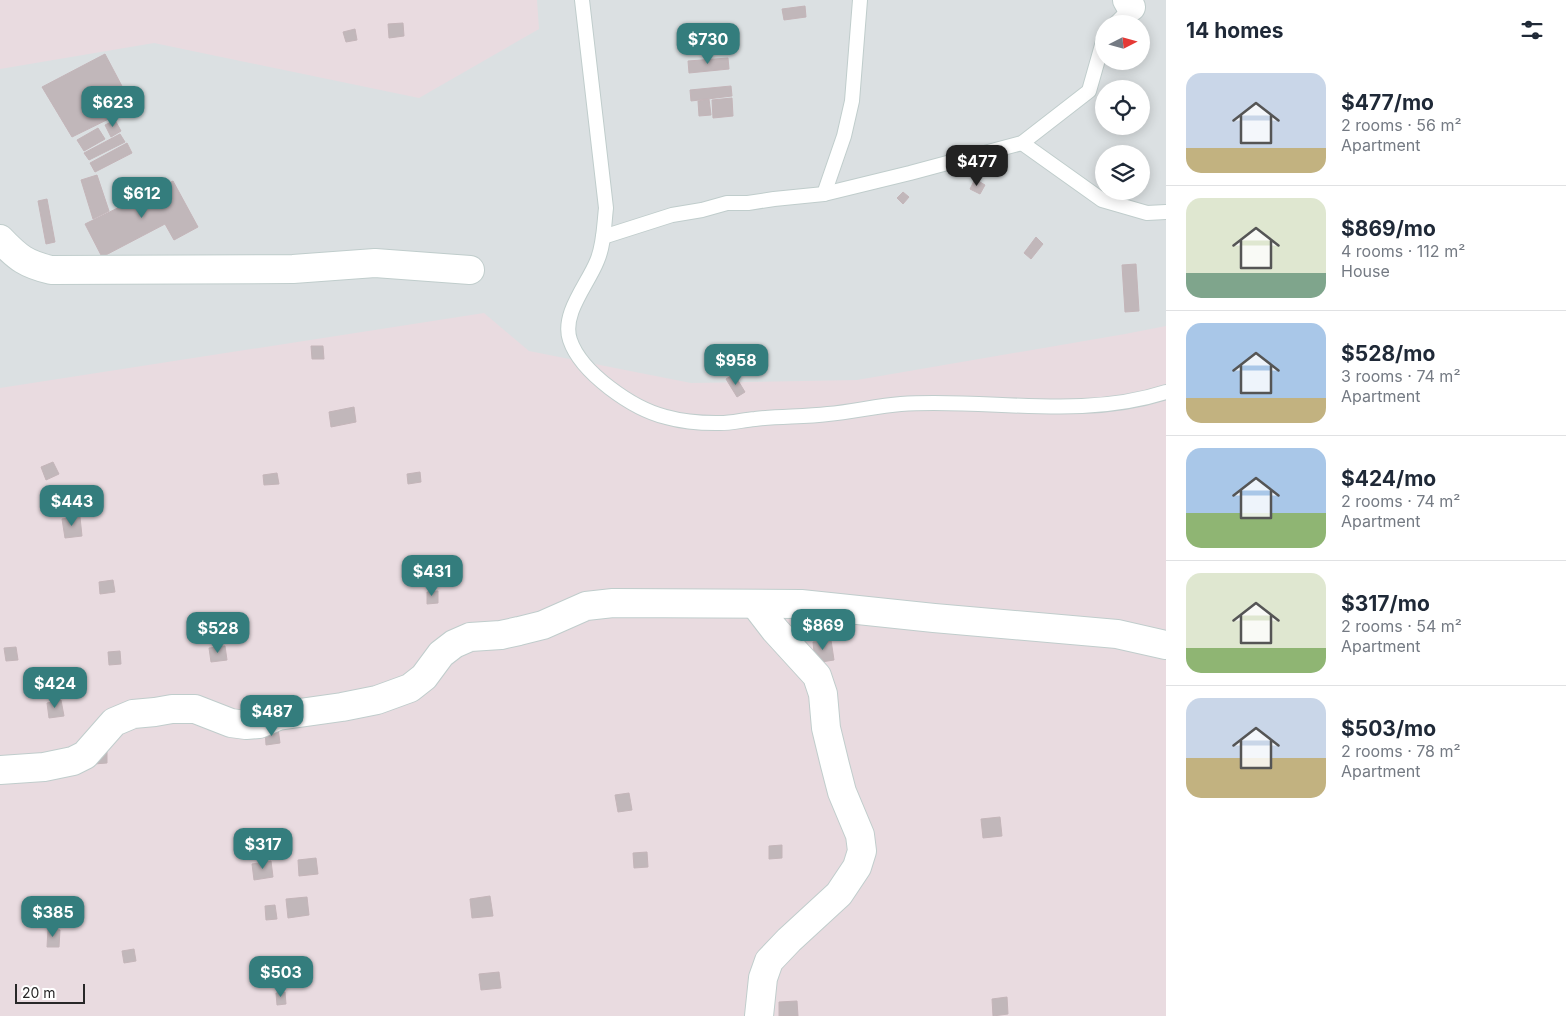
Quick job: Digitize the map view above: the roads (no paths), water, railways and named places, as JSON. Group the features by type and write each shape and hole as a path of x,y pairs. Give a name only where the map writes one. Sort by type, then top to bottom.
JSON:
{"street":[{"path":"0,239 14,254 32,265 51,270 293,269 375,263 470,270"},
{"path":"0,770 44,767 73,761 85,755 114,722 133,714 172,709 195,709 231,723 246,725 259,724 278,716 377,700 410,688 424,677 441,654 454,644 470,637 501,635 543,625 586,606 613,603 801,604 1117,634 1166,645"},
{"path":"755,604 775,630 817,676 823,694 826,728 835,766 842,792 860,835 862,851 857,867 839,894 769,961 764,978 759,1016"}],"lane":[{"path":"582,0 606,208 598,261 568,321 569,339 579,357 605,384 631,403 666,417 717,424 755,419 828,414 900,404 972,403 1092,406 1150,397 1166,392"},
{"path":"824,194 844,136 852,101 860,0"},
{"path":"603,237 672,215 702,210 727,203 748,203 824,194 1022,143 1089,91 1095,70"},
{"path":"1022,143 1102,200 1147,213 1166,212"}]}
